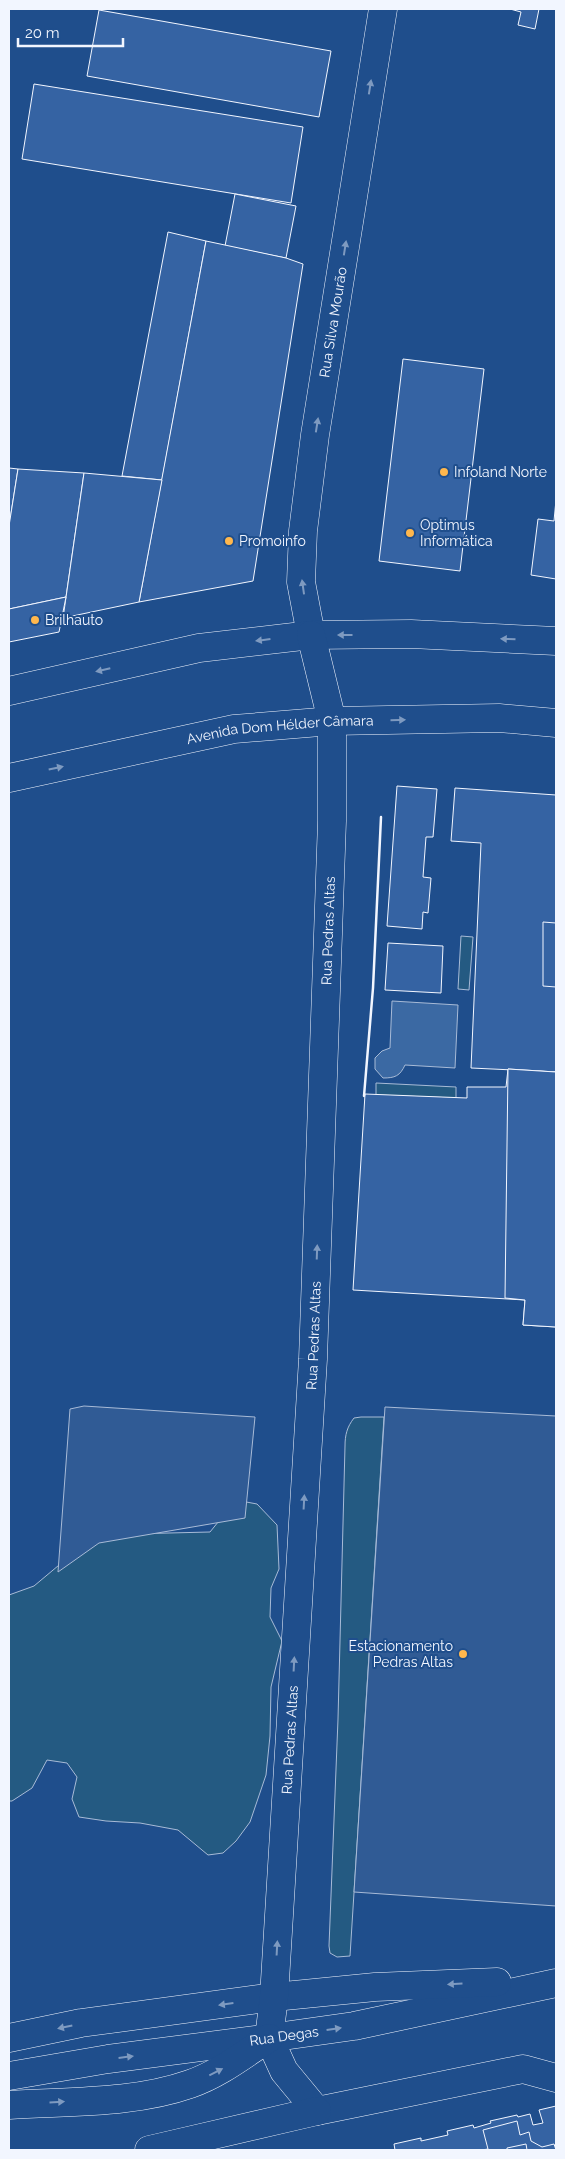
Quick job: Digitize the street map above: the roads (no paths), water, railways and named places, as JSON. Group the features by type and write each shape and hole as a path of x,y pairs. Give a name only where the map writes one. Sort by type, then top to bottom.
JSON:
{"main road":[{"name":"Rua Silva Mourão","path":"311,635 301,582 303,531 315,435 383,9"},
{"path":"9,691 199,648 311,635 411,634 556,641"},
{"name":"Rua Pedras Altas","path":"269,2038 274,1997 314,1322 331,850 332,721 311,635"},
{"name":"Avenida Dom Hélder Câmara","path":"9,778 234,729 332,721 499,718 556,723"},
{"path":"9,2038 81,2023 274,1997 375,1988 556,1979"},
{"name":"Rua Degas","path":"9,2076 108,2059 354,2026 556,1983"},
{"path":"9,2104 117,2098 166,2091 190,2084 219,2071 269,2038 284,2071 317,2111"},
{"path":"149,2150 317,2111 524,2069 556,2078"}],"place":[{"name":"Infoland Norte","path":"444,472"},
{"name":"Optimus Informática","path":"410,533"},
{"name":"Promoinfo","path":"229,541"},
{"name":"Brilhauto","path":"35,620"},
{"name":"Estacionamento Pedras Altas","path":"463,1654"}]}
